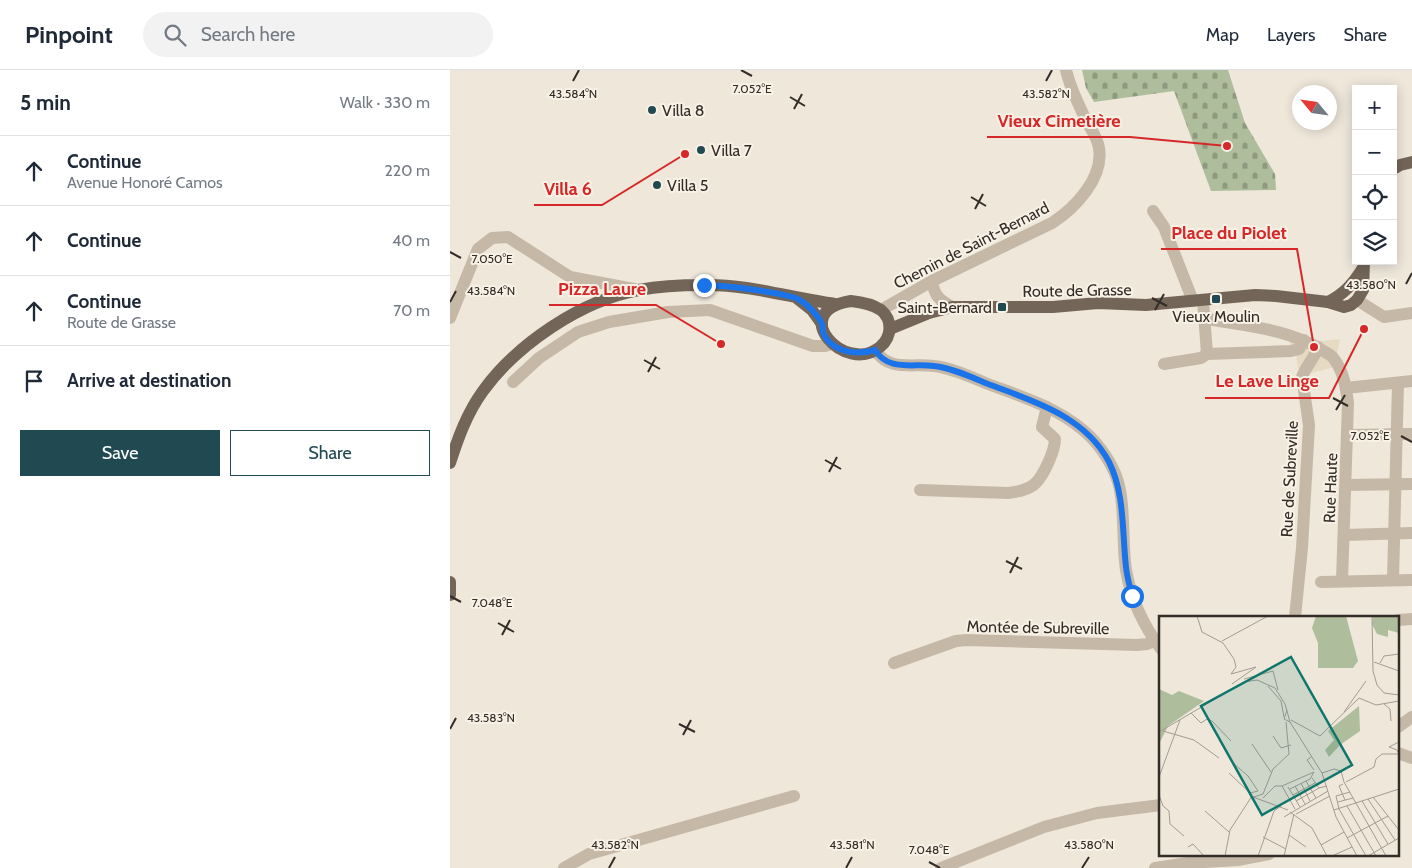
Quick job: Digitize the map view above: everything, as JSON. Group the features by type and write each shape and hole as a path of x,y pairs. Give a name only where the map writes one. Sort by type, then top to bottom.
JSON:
{"main road":[{"path":"1397,167 1412,162"},
{"path":"1328,302 1341,296 1354,283 1363,265"},
{"path":"1357,300 1363,290 1364,265"},
{"path":"450,463 464,424 483,391 510,359 556,323 599,302 639,290 704,285 747,287 835,304 851,301 863,302 881,310 889,321 890,329 887,339 875,350 864,353 844,350 832,344 823,332 822,324 828,309 835,304"},
{"name":"Route de Grasse","path":"890,329 929,313 952,307 1053,307 1098,303 1146,305 1254,295 1328,302 1344,306 1351,305 1357,300"},
{"path":"798,298 812,310 822,324"},
{"path":"450,582 450,595"}],"street":[{"name":"Chemin de Saint-Bernard","path":"881,310 932,281 1052,223 1071,208 1082,195 1096,174 1099,147 1071,90 1066,70"},
{"path":"1153,211 1164,227 1198,300 1203,318 1207,354"},
{"path":"450,318 478,249 492,238 508,237 570,277 639,290"},
{"path":"932,281 937,296 942,302 952,307"},
{"path":"1357,300 1384,317 1412,313"},
{"path":"513,382 539,358 578,332 609,322 668,312 710,310 813,346 832,344"},
{"name":"Rue Haute","path":"1203,318 1288,334 1304,340 1333,357 1340,368 1348,403 1342,581"},
{"path":"1164,364 1202,358 1207,354 1291,351 1299,349 1304,340"},
{"name":"Rue de Subreville","path":"1295,616 1302,548 1309,425 1302,377 1318,348"},
{"path":"875,350 889,364 898,366 934,366 965,375 1047,407 1082,429 1093,440 1109,463 1120,489 1126,570 1132,596 1141,619 1158,645"},
{"path":"1346,388 1412,381"},
{"path":"1394,580 1398,383"},
{"path":"920,490 1008,493 1019,492 1032,487 1042,478 1055,446 1055,438 1042,427 1047,407"},
{"path":"1348,435 1412,434"},
{"path":"1346,485 1412,484"},
{"path":"1344,535 1412,533"},
{"path":"1321,582 1412,580"},
{"path":"1399,620 1412,619"},
{"name":"Montée de Subreville","path":"894,663 956,641 967,640 1158,645"},
{"path":"1399,726 1412,717"},
{"path":"1399,752 1412,758"},
{"path":"564,868 589,854 794,796"},
{"path":"941,868 1044,827 1097,813 1159,805"},
{"path":"1155,868 1188,863 1209,863 1222,858 1253,859"}],"green space":[{"path":"1082,70 1228,70 1245,123 1275,174 1276,190 1211,191 1174,91 1094,102 1086,88"}],"shaded area":[{"path":"1291,331 1321,341 1340,339 1337,354 1342,365 1308,374 1298,369 1296,353 1289,353"}],"place":[{"name":"Villa 8","path":"652,110"},
{"name":"Vieux Cimetière","path":"1227,146"},
{"name":"Villa 7","path":"701,150"},
{"name":"Villa 6","path":"685,154"},
{"name":"Villa 5","path":"657,185"},
{"name":"Vieux Moulin","path":"1216,299"},
{"name":"Saint-Bernard","path":"1002,307"},
{"name":"Le Lave Linge","path":"1364,329"},
{"name":"Pizza Laure","path":"721,344"},
{"name":"Place du Piolet","path":"1314,347"}],"route":[{"path":"704,285 747,287 798,298 812,310 822,324 823,332 827,339 844,350 864,353 875,350 889,364 898,366 934,366 965,375 1047,407 1067,418 1082,429 1103,453 1120,489 1126,570 1132,596"}]}
